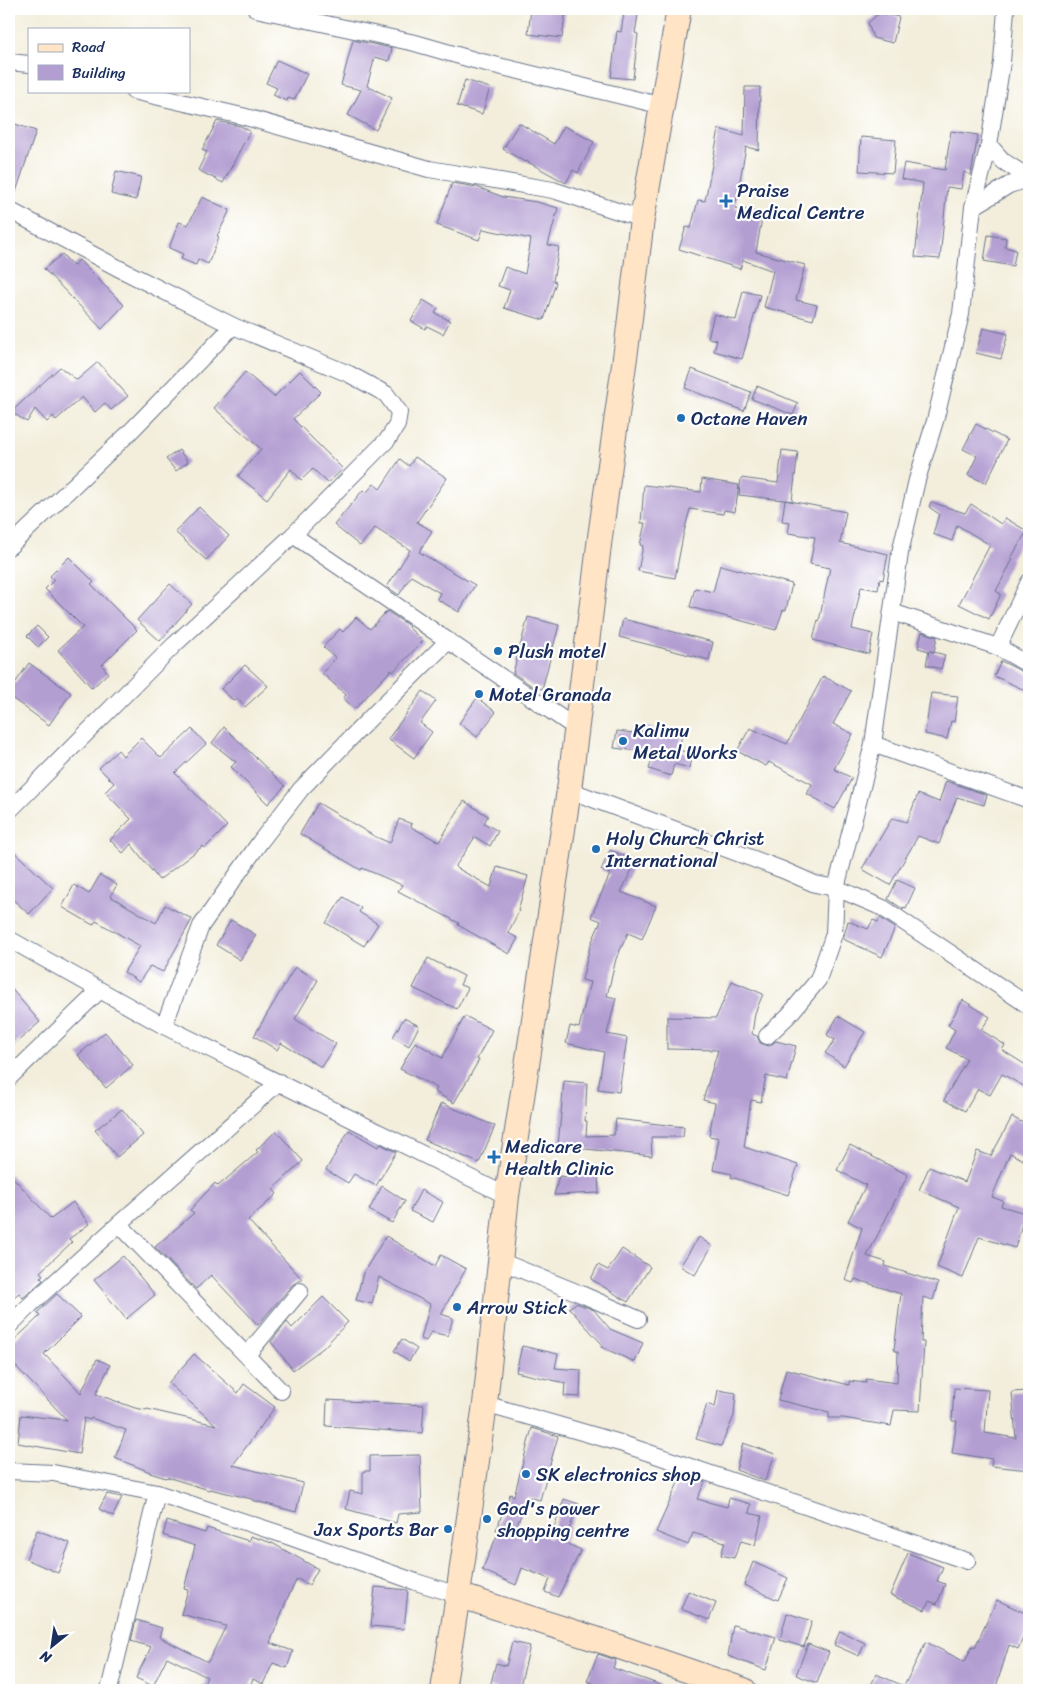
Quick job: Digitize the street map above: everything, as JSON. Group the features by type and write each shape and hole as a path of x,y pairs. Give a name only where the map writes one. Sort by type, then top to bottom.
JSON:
{"street":[{"path":"256,9 416,43 474,60 663,106"},
{"path":"442,1690 458,1594 484,1404 507,1196 569,790 642,219 679,9"},
{"path":"767,1036 789,1015 818,980 834,934 836,888 873,744 900,553 917,480 935,422 961,314 973,207 989,146 1002,62 1006,9"},
{"path":"9,62 28,64"},
{"path":"137,92 242,116 429,169 553,190 642,219"},
{"path":"989,146 1003,161 1029,178"},
{"path":"973,207 1009,185 1029,178"},
{"path":"9,210 233,326 349,374 386,394 399,412 397,425 388,439 293,534 174,645 9,811"},
{"path":"10,542 128,434 233,326"},
{"path":"293,534 576,728"},
{"path":"998,647 1029,582"},
{"path":"892,612 998,647 1029,665"},
{"path":"164,1026 201,926 255,849 302,789 374,713 448,641"},
{"path":"873,744 1029,800"},
{"path":"569,790 783,870 815,884 836,888 883,908 1029,1006"},
{"path":"9,939 164,1026 507,1196"},
{"path":"9,1078 99,991"},
{"path":"9,1326 119,1224 278,1082"},
{"path":"119,1224 281,1391"},
{"path":"500,1261 638,1320"},
{"path":"247,1355 300,1291"},
{"path":"484,1404 620,1443 968,1561"},
{"path":"9,1471 54,1473 157,1493 416,1582 605,1642 744,1690"},
{"path":"109,1690 157,1493"}],"building":[{"path":"531,9 566,9 562,38 528,34"},
{"path":"624,13 638,15 635,33 638,34 633,79 611,77 617,31 621,32"},
{"path":"879,13 899,17 893,43 873,38 868,23"},
{"path":"353,40 392,48 389,61 375,57 367,86 392,98 376,130 348,115 361,90 341,85"},
{"path":"277,60 307,74 294,100 288,98 287,101 273,95 277,88 266,83"},
{"path":"465,80 490,88 482,114 457,106"},
{"path":"745,87 760,87 759,150 746,147 735,208 763,213 756,252 805,265 796,300 817,305 813,320 764,307 773,271 743,260 740,269 679,249 686,227 691,228 698,200 705,201 719,129 744,136"},
{"path":"217,121 240,126 250,131 223,183 198,170 207,152 202,150"},
{"path":"9,122 36,131 13,201 9,200"},
{"path":"519,123 554,144 564,126 594,142 578,173 573,170 566,183 503,149"},
{"path":"951,131 978,135 971,175 964,172 961,189 947,187 940,259 915,257 923,183 901,179 904,163 945,170"},
{"path":"861,137 896,140 893,173 859,171"},
{"path":"116,171 141,177 136,200 111,194"},
{"path":"452,183 477,187 503,197 537,202 558,208 548,245 559,247 553,281 556,282 544,320 504,308 510,290 498,286 505,267 525,274 531,239 483,229 479,240 437,225"},
{"path":"202,197 230,210 217,236 219,237 208,264 198,259 196,265 181,259 183,254 169,248 179,222 188,225"},
{"path":"988,235 1006,238 1005,247 1016,250 1013,266 984,261"},
{"path":"62,254 73,266 79,260 124,305 102,329 44,269"},
{"path":"743,291 760,295 742,359 714,351 717,340 708,338 714,314 736,320"},
{"path":"423,300 438,309 435,313 450,321 443,334 427,326 425,329 411,321"},
{"path":"983,328 1008,334 1001,359 976,353"},
{"path":"98,362 128,396 111,410 105,403 95,412 82,397 56,420 53,416 47,422 35,409 27,422 11,412 60,367 77,380"},
{"path":"692,369 751,392 744,411 685,388"},
{"path":"300,371 321,392 293,419 343,469 328,483 313,469 301,480 291,469 267,499 238,476 261,449 214,408 245,372 274,397"},
{"path":"757,386 798,403 793,415 752,399"},
{"path":"976,424 1007,440 986,483 968,475 977,456 963,449"},
{"path":"179,450 188,462 176,471 166,459"},
{"path":"782,450 798,452 792,501 739,495 741,478 778,483"},
{"path":"415,457 447,478 417,522 432,531 419,552 475,585 459,612 437,599 440,593 411,576 399,595 387,587 410,550 375,528 360,546 334,525 363,490 366,493 374,484 380,489 400,459 409,466"},
{"path":"702,479 739,485 735,512 724,510 723,514 690,509 675,578 638,571 643,546 640,545 645,523 641,523 644,485 701,492"},
{"path":"785,500 846,512 840,543 888,554 883,580 880,579 878,590 861,587 852,629 873,634 869,654 813,640 830,568 810,564 815,537 788,533 790,522 782,521"},
{"path":"931,502 965,513 971,504 1001,524 1005,518 1027,531 1011,558 1013,559 996,591 1001,594 989,619 959,604 990,545 957,525 952,541 933,534 939,514 929,507"},
{"path":"199,507 229,536 206,560 175,532"},
{"path":"69,557 94,582 91,584 137,630 102,665 108,673 92,688 58,650 83,627 45,589 54,580 50,576"},
{"path":"720,565 792,584 786,610 783,610 776,630 690,607 695,588 713,592"},
{"path":"170,584 192,604 160,641 137,620"},
{"path":"387,611 409,626 423,641 393,672 391,670 355,709 343,698 346,695 322,673 336,658 323,647 340,629 343,632 356,617 370,629"},
{"path":"528,617 559,625 542,689 532,686 513,673"},
{"path":"623,619 713,642 709,660 619,637"},
{"path":"37,626 48,637 38,647 27,636"},
{"path":"922,632 937,637 934,652 930,651 945,655 941,669 926,665 929,651 918,648"},
{"path":"1001,661 1029,675 1029,692 994,676"},
{"path":"29,663 71,693 49,725 9,696 9,692"},
{"path":"245,665 268,686 245,707 237,698 234,701 221,689"},
{"path":"823,676 851,691 833,724 853,734 834,769 852,778 835,809 807,794 812,784 769,762 766,766 737,751 750,728 787,744"},
{"path":"423,691 436,701 420,723 432,732 414,758 388,739"},
{"path":"931,693 958,696 954,722 951,721 947,739 925,734"},
{"path":"477,698 496,712 477,737 459,723"},
{"path":"224,727 285,786 268,804 231,767 236,762 212,743"},
{"path":"643,727 682,734 679,750 692,754 689,768 674,764 671,776 649,769 654,753 614,748 617,731 641,734"},
{"path":"192,729 206,744 175,773 227,826 205,848 203,846 159,880 131,844 123,853 110,840 131,819 105,792 114,783 99,768 118,750 123,756 141,738 161,758"},
{"path":"946,781 987,795 984,805 957,797 939,844 918,836 890,885 862,869 892,818 907,822 918,794 939,802"},
{"path":"464,801 488,816 484,823 498,831 490,846 475,837 455,867 491,887 497,867 528,876 519,911 508,933 518,938 509,954 458,925 459,923 398,891 402,885 362,868 361,870 300,834 318,803 374,836 390,843 399,819 412,824 411,827 439,842"},
{"path":"9,847 53,888 29,914 9,896"},
{"path":"610,850 636,861 621,892 656,906 642,939 628,933 616,959 607,996 616,998 607,1034 627,1038 619,1092 598,1089 604,1052 566,1043 570,1026 579,1028 590,982 582,980 590,946 601,921 591,917 610,874 601,870"},
{"path":"100,875 117,885 110,896 156,923 165,905 192,919 163,972 150,966 139,982 124,972 140,946 96,921 93,925 62,907 74,885 89,894"},
{"path":"897,880 915,888 906,908 903,907 903,909 888,899"},
{"path":"343,897 361,908 359,912 378,924 364,946 326,923"},
{"path":"880,918 895,928 882,957 843,939 848,921 868,929 873,920 878,922"},
{"path":"231,920 256,935 240,960 216,945"},
{"path":"428,958 464,976 460,985 468,988 457,1009 413,988"},
{"path":"295,967 318,980 295,1019 336,1044 321,1067 281,1043 277,1050 254,1036"},
{"path":"732,981 763,994 755,1013 752,1034 757,1036 760,1043 769,1046 776,1041 796,1046 787,1081 766,1076 761,1102 751,1100 744,1147 798,1165 788,1195 731,1177 732,1174 713,1170 719,1138 709,1136 715,1103 703,1100 718,1050 667,1049 667,1017 716,1018"},
{"path":"9,986 40,1022 9,1049"},
{"path":"963,1000 990,1017 981,1030 1005,1045 1002,1050 1029,1067 1029,1089 1002,1074 990,1095 978,1089 965,1111 944,1100 967,1059 946,1048 955,1030 948,1025"},
{"path":"465,1016 492,1030 477,1059 479,1060 454,1103 435,1092 437,1088 400,1069 415,1042 442,1058"},
{"path":"838,1016 865,1032 844,1066 825,1053 835,1040 827,1035"},
{"path":"404,1018 419,1026 409,1046 393,1037"},
{"path":"105,1032 133,1065 106,1088 78,1055"},
{"path":"564,1081 587,1083 586,1136 614,1135 616,1119 684,1127 683,1137 651,1137 652,1156 558,1146"},
{"path":"441,1103 495,1126 479,1163 425,1140"},
{"path":"122,1109 143,1135 117,1157 95,1130"},
{"path":"1012,1117 1029,1126 1029,1163 1010,1153 992,1197 1003,1201 1001,1206 1025,1213 1015,1248 979,1237 963,1278 937,1267 959,1207 919,1190 929,1167 965,1182 977,1151 991,1156"},
{"path":"349,1130 378,1147 380,1144 396,1152 376,1186 354,1174 348,1183 326,1170"},
{"path":"276,1131 303,1161 273,1189 277,1194 248,1220 302,1279 292,1285 258,1325 211,1275 196,1289 155,1247 194,1213 190,1210 215,1183 218,1186 258,1152 256,1150"},
{"path":"850,1145 908,1175 867,1256 886,1262 885,1266 938,1283 933,1300 923,1297 921,1342 924,1342 920,1411 894,1410 891,1426 843,1418 829,1418 829,1412 778,1400 786,1369 849,1385 849,1381 866,1383 866,1379 897,1383 898,1352 894,1350 901,1294 855,1279 853,1283 845,1280 862,1228 848,1221 866,1185 837,1170"},
{"path":"9,1173 51,1219 73,1202 89,1224 69,1239 72,1242 40,1272 43,1275 40,1277 43,1280 23,1298 19,1293 9,1301"},
{"path":"559,1176 598,1176 599,1193 554,1195"},
{"path":"382,1186 405,1201 392,1223 369,1210"},
{"path":"421,1190 443,1202 433,1222 410,1211"},
{"path":"386,1236 435,1266 441,1255 466,1269 441,1314 453,1318 448,1336 431,1332 426,1341 421,1339 430,1304 379,1277 372,1304 356,1300 363,1273"},
{"path":"699,1237 712,1246 695,1275 680,1266"},
{"path":"622,1249 650,1267 628,1302 591,1279 598,1265 608,1270"},
{"path":"123,1256 155,1295 126,1319 94,1280"},
{"path":"57,1294 81,1317 44,1354 81,1393 97,1359 110,1365 96,1394 135,1408 216,1425 168,1383 194,1354 238,1393 244,1384 275,1407 233,1465 303,1483 296,1512 166,1478 115,1458 126,1430 91,1418 90,1420 84,1418 79,1454 18,1443 21,1415 67,1420 9,1359 9,1345 40,1316 37,1313"},
{"path":"323,1297 348,1322 323,1348 293,1370 271,1342 287,1322 292,1328"},
{"path":"576,1303 594,1310 610,1329 643,1343 635,1362 601,1347 602,1344 569,1308"},
{"path":"402,1339 417,1349 409,1361 394,1351"},
{"path":"522,1346 558,1354 555,1368 581,1370 580,1397 564,1396 565,1383 516,1372"},
{"path":"954,1388 988,1390 985,1433 1016,1438 1012,1392 1029,1391 1029,1470 991,1466 992,1459 952,1453 957,1421 952,1421"},
{"path":"718,1390 736,1393 734,1416 721,1446 696,1439 707,1404 715,1407"},
{"path":"327,1400 424,1405 422,1433 326,1426"},
{"path":"532,1428 558,1436 540,1500 528,1497 517,1525 550,1539 564,1499 579,1504 564,1542 581,1550 558,1597 545,1592 550,1579 522,1568 516,1585 482,1570 499,1531 496,1530 510,1494 514,1496"},
{"path":"743,1443 775,1454 765,1481 736,1470"},
{"path":"420,1455 422,1512 398,1514 396,1523 346,1509 350,1491 363,1494 363,1471 370,1471 370,1456"},
{"path":"682,1474 705,1482 697,1499 727,1507 729,1498 751,1504 749,1513 762,1516 755,1545 741,1541 734,1558 721,1555 725,1542 693,1533 688,1545 656,1532"},
{"path":"107,1494 122,1497 113,1516 99,1509"},
{"path":"167,1521 205,1533 207,1528 249,1541 250,1536 272,1543 318,1569 309,1585 297,1579 270,1643 293,1651 287,1668 273,1663 263,1684 253,1679 248,1690 201,1690 207,1677 167,1657 153,1686 136,1678 151,1647 131,1641 136,1620 162,1628 159,1637 208,1662 226,1626 181,1614 188,1590 184,1589 195,1546 163,1535"},
{"path":"37,1530 70,1543 58,1573 26,1559"},
{"path":"908,1553 943,1567 937,1581 945,1584 937,1604 929,1601 925,1610 890,1595"},
{"path":"753,1562 788,1578 778,1600 744,1585"},
{"path":"375,1587 408,1590 404,1629 371,1626"},
{"path":"688,1591 716,1603 709,1620 681,1609"},
{"path":"997,1600 1029,1615 1029,1625 1018,1649 1009,1645 995,1690 869,1690 876,1674 904,1686 926,1642 965,1662 972,1646 975,1647"},
{"path":"787,1613 812,1621 804,1647 780,1640"},
{"path":"733,1625 776,1637 766,1670 728,1656"},
{"path":"840,1631 865,1643 859,1656 834,1645"},
{"path":"512,1642 530,1646 519,1690 490,1687 496,1663 506,1666"},
{"path":"808,1644 829,1652 817,1683 796,1675"},
{"path":"598,1654 616,1660 613,1668 669,1688 668,1690 610,1690 587,1681"}],"place":[{"name":"Praise Medical Centre","path":"726,201"},
{"name":"Octane Haven","path":"681,418"},
{"name":"Plush motel","path":"498,651"},
{"name":"Motel Granada","path":"479,694"},
{"name":"Kalimu Metal Works","path":"623,741"},
{"name":"Holy Church Christ International","path":"596,849"},
{"name":"Medicare Health Clinic","path":"494,1157"},
{"name":"Arrow Stick","path":"457,1307"},
{"name":"SK electronics shop","path":"526,1474"},
{"name":"God's power shopping centre","path":"487,1519"},
{"name":"Jax Sports Bar","path":"448,1529"}]}
